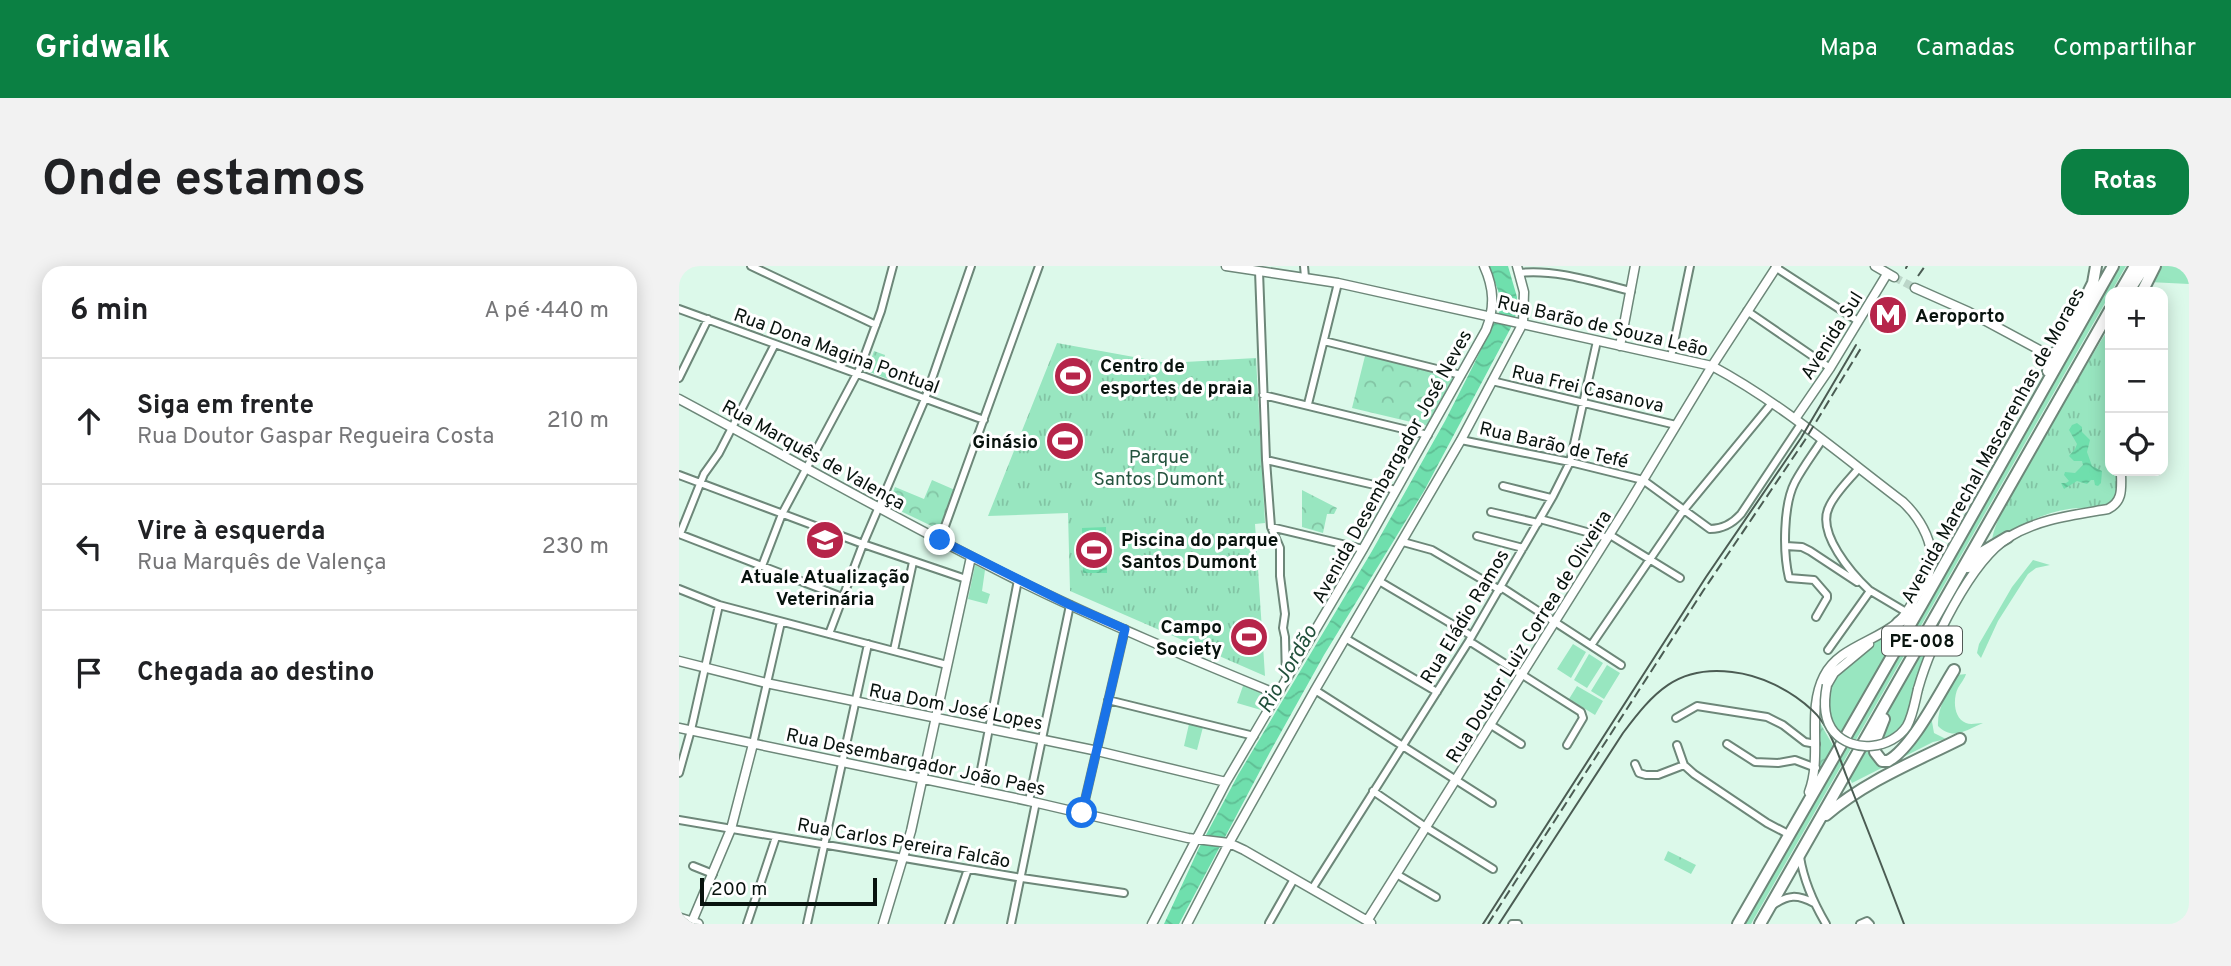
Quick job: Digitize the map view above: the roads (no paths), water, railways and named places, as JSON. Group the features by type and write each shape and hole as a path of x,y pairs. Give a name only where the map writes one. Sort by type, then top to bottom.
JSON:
{"highway":[{"path":"2083,303 2093,283 2093,266"},
{"name":"Avenida Marechal Mascarenhas de Moraes","path":"1738,924 2113,266"},
{"path":"2123,287 2135,266"},
{"path":"2134,287 2145,266"},
{"path":"2144,287 2155,266"},
{"name":"Avenida Marechal Mascarenhas de Moraes","path":"1760,924 2105,319"},
{"path":"2084,358 2105,326"},
{"path":"2038,401 2057,351"},
{"path":"1948,594 1973,560 2008,537"},
{"path":"1898,623 1922,604"},
{"path":"1896,687 1875,742 1874,752 1882,761 1888,761 1901,750 1954,670"},
{"path":"1819,821 1854,793 1915,759 1960,739"}],"main road":[{"path":"679,918 694,923"}],"street":[{"path":"751,266 876,326"},
{"path":"762,566 782,514 857,374 876,326 893,266"},
{"path":"829,634 863,544 925,399 971,266"},
{"path":"940,540 1039,266"},
{"name":"Rua Barão de Souza Leão","path":"1226,266 1338,283 1712,366 1772,402 1908,507 1926,536 1932,565 1929,577 1898,623 1882,632"},
{"path":"1304,266 1305,277"},
{"path":"1484,266 1493,294 1493,316"},
{"path":"1620,346 1635,266"},
{"path":"1671,357 1690,266"},
{"path":"1775,266 1858,321"},
{"name":"Rua Doutor Luiz Correa de Oliveira","path":"1370,923 1775,266"},
{"path":"1875,266 1891,272"},
{"path":"1187,924 1226,843 1403,542 1492,382 1520,322 1525,302 1518,269 1557,273 1631,291"},
{"path":"1259,271 1266,460 1271,527 1280,548 1286,680"},
{"name":"Avenida Sul","path":"1708,527 1714,529 1730,524 1741,514 1858,321 1891,272"},
{"path":"1308,404 1338,283"},
{"path":"1915,288 1969,312 2047,354 2057,351 2083,303"},
{"name":"Rua Dona Magina Pontual","path":"679,309 984,420"},
{"path":"1747,311 1830,368"},
{"name":"Avenida Desembargador José Neves","path":"1151,924 1226,782 1363,549 1493,316"},
{"path":"679,378 708,319"},
{"path":"1324,341 1461,375"},
{"name":"Rua Eládio Ramos","path":"1312,889 1501,588 1570,462 1597,341"},
{"path":"775,344 719,453 704,474 679,534 842,597"},
{"name":"Rua Frei Casanova","path":"1492,382 1676,425"},
{"path":"1263,395 1428,435"},
{"name":"Rua Marquês de Valença","path":"679,399 879,509 1017,580 1277,694"},
{"path":"1592,644 1683,511 1772,402"},
{"name":"Rua Barão de Tefé","path":"1461,440 1643,480 1708,527"},
{"path":"1816,617 1827,594 1814,580 1789,578 1786,546 1790,494 1822,440"},
{"path":"1266,460 1396,490"},
{"path":"1859,468 1833,500 1825,516 1833,546 1859,581 1870,591"},
{"path":"679,475 863,544 966,579"},
{"path":"1882,632 1834,673 1827,684 1825,709 1835,733 1858,745 1882,745 1906,727 1935,643 1968,581 1986,558 2008,537 2059,517 2114,506 2121,497 2121,476"},
{"path":"1503,486 1551,498"},
{"path":"1491,512 1609,536 1680,579"},
{"path":"1271,527 1363,549"},
{"path":"1477,536 1523,548"},
{"path":"1403,542 1432,550 1501,588 1621,665"},
{"path":"1786,546 1802,547 1810,551 1906,612"},
{"path":"883,924 904,858 907,830 922,779 971,556"},
{"path":"894,650 913,562"},
{"path":"977,790 1017,580"},
{"path":"1379,582 1583,715 1584,718 1567,745"},
{"path":"679,589 719,605 947,664"},
{"path":"1828,650 1870,591"},
{"path":"679,773 719,605"},
{"path":"1011,924 1021,878 1041,739 1070,605"},
{"path":"694,923 731,829 781,622"},
{"path":"1082,813 1125,629"},
{"name":"Avenida Marechal Mascarenhas de Moraes","path":"1796,824 1814,780 1819,690 1826,671 1848,652 1882,632"},
{"path":"1345,638 1437,692"},
{"path":"807,924 868,644"},
{"name":"Rua Dom José Lopes","path":"679,661 766,683 1097,751 1226,782"},
{"path":"1315,690 1492,803"},
{"path":"1108,700 1254,736"},
{"path":"1676,718 1697,706 1767,717 1783,725 1805,742 1816,744"},
{"path":"1491,725 1521,744"},
{"name":"Rua Desembargador João Paes","path":"679,727 1033,801 1197,840 1226,843 1244,850 1370,923"},
{"path":"1727,744 1755,762 1795,760 1816,768"},
{"path":"1677,745 1684,765 1694,774 1745,809 1790,835"},
{"path":"1635,764 1639,773 1653,775 1684,765"},
{"path":"1373,791 1493,869"},
{"name":"Rua Carlos Pereira Falcão","path":"679,820 1124,893"},
{"path":"747,924 776,836"},
{"path":"1800,857 1814,903 1826,924"},
{"path":"693,866 713,874"},
{"path":"949,924 968,869"},
{"path":"1398,875 1436,897"},
{"path":"1269,923 1294,879"},
{"path":"1771,906 1791,896 1804,897 1814,903"},
{"path":"1860,924 1867,921 1870,924"},
{"path":"1512,924 1518,924"}],"water":[{"name":"Rio Jordão","path":"1489,266 1508,266 1517,297 1515,320 1424,491 1324,655 1270,752 1179,924 1164,924 1199,848 1238,775 1372,551 1473,366 1500,310 1500,296"},
{"path":"2077,423 2090,440 2087,452 2092,466 2102,471 2101,483 2098,486 2094,480 2087,484 2077,481 2064,489 2061,483 2069,481 2064,475 2065,472 2075,473 2083,465 2082,461 2074,461 2069,456 2077,444 2069,430"},
{"name":"Piscina do parque Santos Dumont","path":"1106,527 1107,573 1083,573 1082,528"}],"tunnel":[{"path":"1894,277 1915,288"}],"tram line":[{"path":"1483,924 1706,577 1801,438 1856,345"},
{"path":"1499,924 1623,733 1645,706 1656,694 1681,678 1713,671 1732,672 1764,680 1795,696 1818,717 1829,732 1904,924"}],"railway":[{"path":"1918,276 1925,266"},
{"path":"1488,924 1703,591 1805,440 1861,348"}],"place":[{"name":"Aeroporto","path":"1888,315"},
{"name":"Centro de esportes de praia","path":"1073,376"},
{"name":"Ginásio","path":"1065,441"},
{"name":"Atuale Atualização Veterinária","path":"825,540"},
{"name":"Piscina do parque Santos Dumont","path":"1094,550"},
{"name":"Campo Society","path":"1249,637"}],"park label":[{"name":"Parque Santos Dumont","path":"1159,467"}]}
